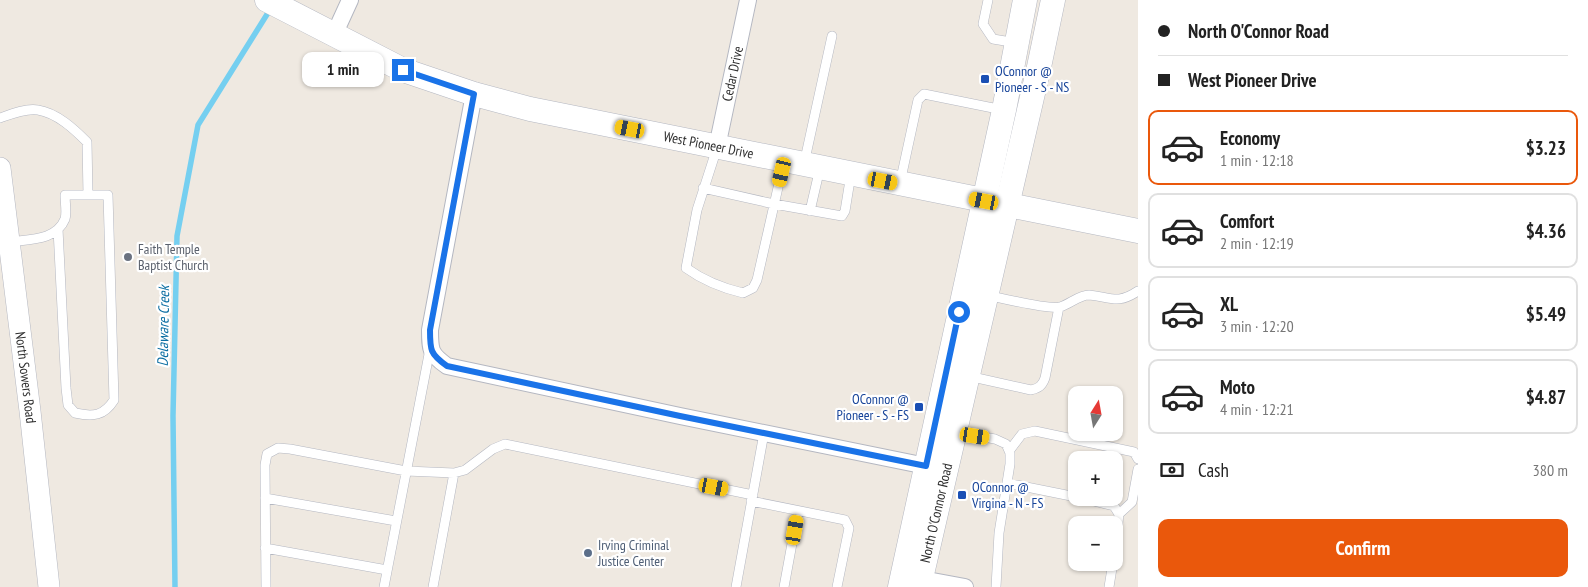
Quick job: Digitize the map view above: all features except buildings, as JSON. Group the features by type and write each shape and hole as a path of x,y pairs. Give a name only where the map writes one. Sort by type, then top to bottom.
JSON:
{"main road":[{"name":"West Pioneer Drive","path":"267,0 403,70 474,94 530,109 1138,231"},
{"name":"North O'Connor Road","path":"911,582 936,468 984,201 1025,0"},
{"name":"North O'Connor Road","path":"936,468 954,432 1053,0"}],"street":[{"path":"327,31 350,0"},
{"name":"Cedar Drive","path":"717,147 748,0"},
{"path":"474,94 430,338 434,357 447,366 936,468"},
{"name":"North Sowers Road","path":"0,172 3,214 9,242 30,411 49,587"},
{"path":"911,582 966,587"}],"lane":[{"path":"988,0 982,24 993,39 1017,43"},
{"path":"810,211 803,164 832,36"},
{"path":"900,184 918,100 924,94 1004,110"},
{"path":"0,118 22,111 38,110 56,116 74,128 87,142 88,195"},
{"path":"717,147 696,210 686,268 698,277 719,287 743,293 753,288 757,280 774,204 803,164"},
{"path":"703,188 774,204 842,216 845,210 852,174"},
{"path":"9,242 48,237 58,229 65,218 65,195 108,195 114,400 108,410 97,414 75,413 68,405 63,353 58,229"},
{"path":"986,295 1048,307 1060,307 1087,295 1116,300 1126,298 1138,291"},
{"path":"967,376 1031,390 1038,389 1045,378 1060,307"},
{"path":"384,587 430,338"},
{"path":"1009,451 1022,434 1035,431 1134,452 1138,458"},
{"path":"954,432 994,439 1006,444 1009,451 1010,464 999,533 996,587"},
{"path":"736,587 764,433"},
{"path":"266,587 264,465 267,454 278,448 290,449 406,471 454,473 466,470 493,449 505,444 845,520 848,528 837,587"},
{"path":"1114,506 1120,514 1132,502 1138,469"},
{"path":"432,587 454,473"},
{"path":"1007,483 1068,495"},
{"path":"265,498 396,522"},
{"path":"784,587 798,511"},
{"path":"265,548 387,570"},
{"path":"1109,587 1112,571"}],"waterway":[{"name":"Delaware Creek","path":"175,587 173,416 177,236 198,125 271,8"}],"place":[{"name":"OConnor @ Pioneer - S - NS","path":"985,79"},
{"name":"Faith Temple Baptist Church","path":"128,257"},
{"name":"OConnor @ Pioneer - S - FS","path":"919,407"},
{"name":"OConnor @ Virgina - N - FS","path":"962,495"},
{"name":"Irving Criminal Justice Center","path":"588,553"}],"route":[{"path":"403,70 474,94 430,330 430,346 434,357 447,366 926,466 959,312"}]}
